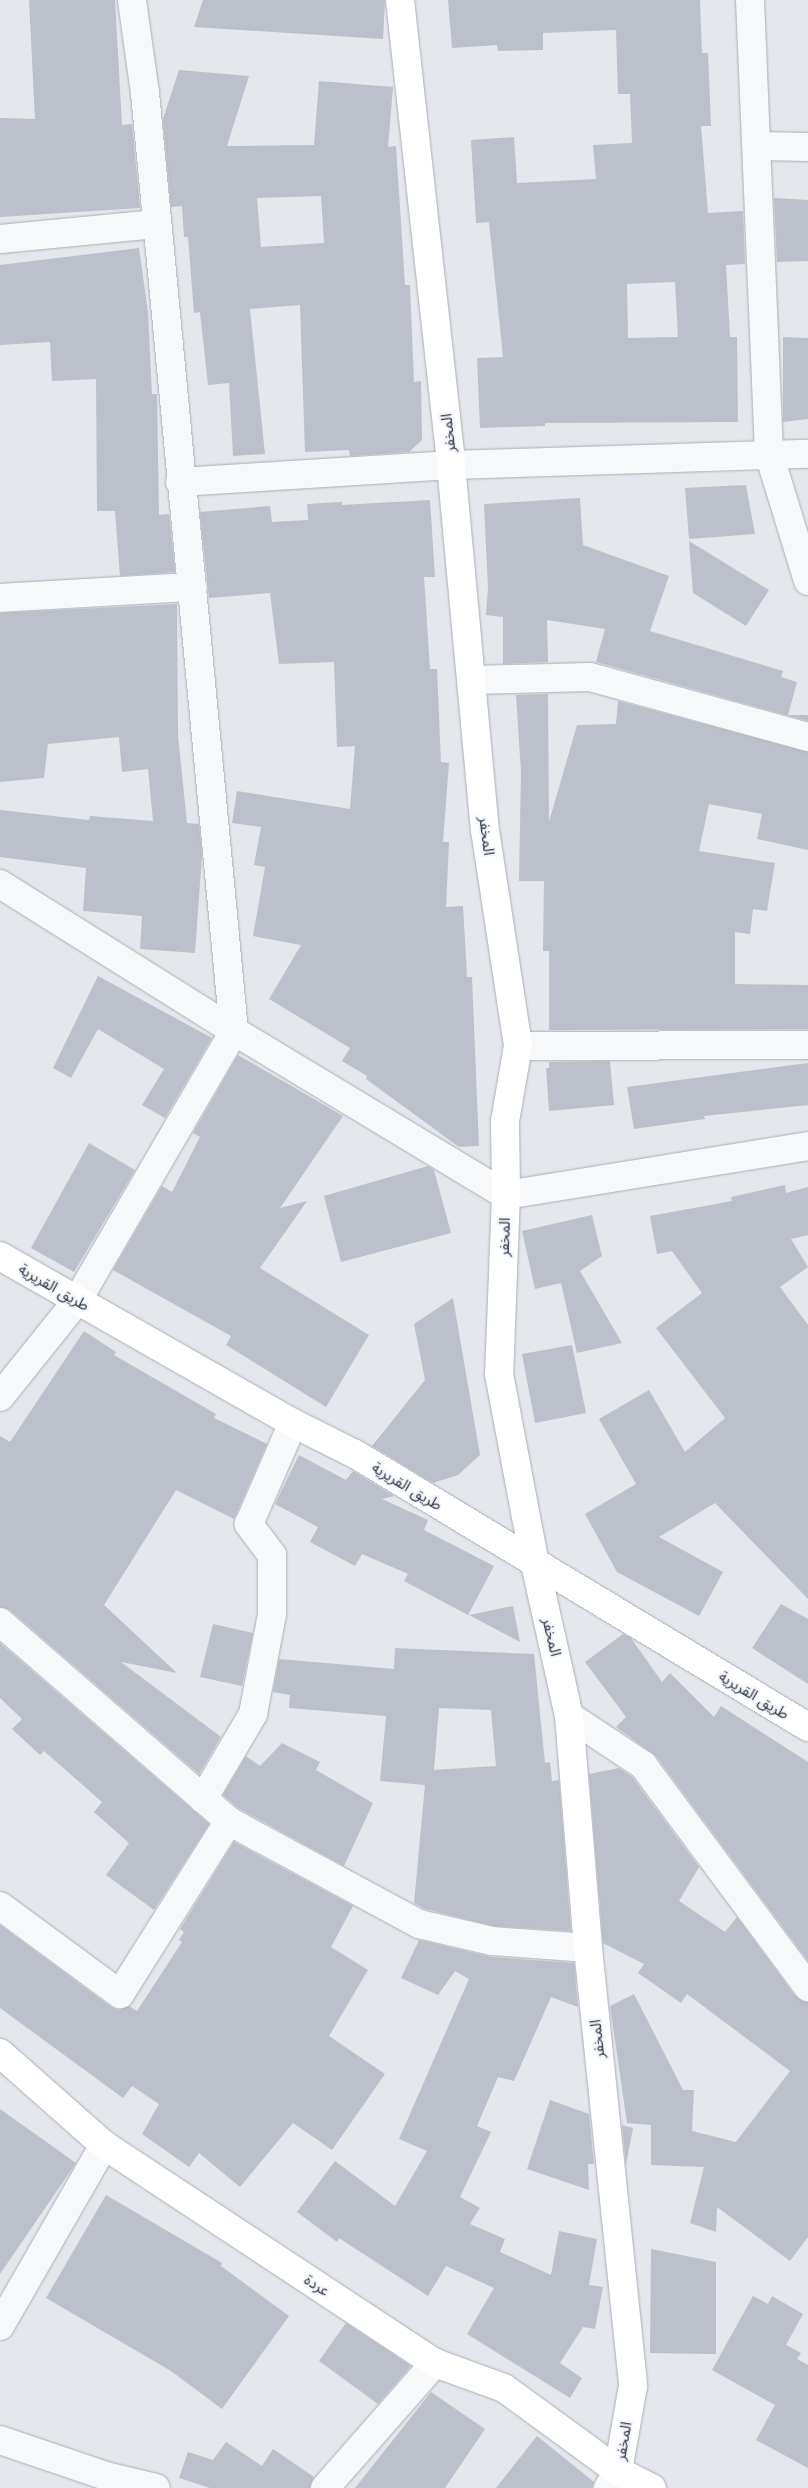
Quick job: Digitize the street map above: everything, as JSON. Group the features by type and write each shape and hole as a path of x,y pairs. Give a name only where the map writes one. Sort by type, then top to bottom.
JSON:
{"street":[{"path":"0,1397 76,1301 234,1031 155,224 145,93 132,0"},
{"name":"المخفر","path":"400,0 451,465 473,680 485,830 518,1046 504,1121 506,1195 499,1374 535,1564 569,1716 588,1948 633,2386 613,2480"},
{"path":"750,0 758,146 769,454 808,581"},
{"path":"758,146 808,147"},
{"path":"0,239 155,224"},
{"path":"180,482 451,465 808,454"},
{"path":"0,598 192,587"},
{"path":"473,680 590,677 808,737"},
{"path":"0,884 234,1031 506,1195 808,1146"},
{"path":"518,1046 808,1045"},
{"name":"طريق القريرية","path":"0,1256 293,1424 355,1454 808,1727"},
{"path":"203,1798 253,1714 272,1614 272,1555 249,1524 293,1424"},
{"path":"0,1622 229,1821 419,1924 492,1941 588,1948"},
{"path":"569,1716 643,1765 808,1987"},
{"path":"0,1906 120,1994 229,1821"},
{"name":"عردة","path":"0,2053 104,2145 435,2362 504,2388 613,2480 652,2488"},
{"path":"0,2326 104,2145"},
{"path":"325,2488 435,2362"},
{"path":"0,2440 106,2476 156,2488"}],"building":[{"path":"29,0 115,0 122,125 132,124 140,208 0,217 0,118 35,119"},
{"path":"203,0 385,0 383,39 194,27"},
{"path":"448,0 700,0 702,53 708,53 711,126 701,126 708,213 743,211 745,264 726,265 730,337 737,337 738,422 545,423 545,426 480,428 477,358 503,357 489,222 476,223 471,140 514,137 517,183 596,179 593,145 632,143 630,94 618,94 616,30 543,33 543,50 498,51 497,45 452,48","holes":["675,282 678,337 628,338 627,284"]},
{"path":"179,70 249,76 227,146 314,145 319,81 393,87 388,147 396,146 405,285 410,285 414,382 421,381 422,440 409,452 350,456 349,450 305,452 300,305 250,309 265,454 233,456 229,383 208,385 200,312 194,313 188,237 184,237 182,206 171,207 163,119","holes":["321,196 324,243 261,247 257,198"]},
{"path":"774,198 808,200 808,261 777,262"},
{"path":"139,248 148,312 152,394 157,394 159,515 169,514 175,572 120,576 115,511 97,511 96,379 52,381 50,342 0,345 0,265"},
{"path":"783,337 808,338 808,419 783,422"},
{"path":"746,485 755,534 689,539 685,488"},
{"path":"580,498 583,545 669,576 650,631 783,671 781,677 797,682 788,715 808,715 808,721 596,662 605,629 547,620 548,662 503,664 503,617 486,615 488,588 484,504"},
{"path":"430,500 435,577 424,577 430,669 437,669 441,762 449,763 443,842 449,842 446,907 463,906 467,977 472,977 479,1146 459,1147 366,1079 367,1076 342,1061 350,1048 269,999 301,945 253,936 265,867 254,865 261,827 232,823 237,791 350,809 355,746 337,747 334,662 279,664 270,593 209,598 200,512 270,506 272,522 308,520 307,504 342,502 342,505"},
{"path":"689,541 769,590 746,626 693,593"},
{"path":"177,604 178,735 187,823 199,824 202,855 195,953 140,949 142,916 83,911 86,868 0,857 0,810 89,820 90,816 153,821 148,769 122,772 119,737 48,744 44,778 0,782 0,613"},
{"path":"548,694 549,822 577,725 616,724 618,701 808,752 808,850 757,839 762,814 709,804 699,851 775,863 767,911 753,909 750,934 735,932 735,984 808,985 808,1029 549,1030 549,951 543,951 544,881 519,881 521,772 516,695"},
{"path":"98,976 212,1038 165,1118 142,1105 164,1069 98,1029 71,1078 53,1068"},
{"path":"238,1055 343,1116 280,1208 307,1201 260,1268 369,1335 326,1407 226,1345 231,1336 113,1270 162,1186 172,1192 200,1137 193,1133"},
{"path":"610,1061 614,1105 549,1111 546,1068 549,1068 549,1062"},
{"path":"808,1063 808,1105 704,1116 705,1119 634,1129 627,1087"},
{"path":"89,1143 135,1170 74,1272 31,1248"},
{"path":"428,1166 434,1170 451,1233 341,1262 324,1196"},
{"path":"785,1185 786,1193 808,1187 808,1235 791,1239 808,1267 780,1287 808,1325 808,1599 715,1503 659,1537 723,1572 699,1616 617,1572 585,1514 636,1484 599,1419 649,1390 685,1452 725,1418 656,1328 702,1293 672,1251 657,1254 650,1216 732,1201 731,1197"},
{"path":"592,1215 602,1256 580,1271 622,1343 577,1353 561,1283 535,1289 522,1231"},
{"path":"453,1298 480,1455 458,1475 433,1483 372,1446 425,1380 414,1324"},
{"path":"84,1331 116,1352 114,1355 216,1414 214,1418 267,1444 234,1519 176,1490 104,1605 177,1673 121,1662 221,1737 199,1774 10,1610 0,1607 0,1436 10,1442"},
{"path":"572,1345 586,1413 535,1423 522,1354"},
{"path":"299,1455 346,1480 353,1471 394,1496 382,1499 428,1520 424,1530 494,1566 468,1615 404,1581 408,1574 362,1554 355,1566 310,1542 318,1527 275,1504"},
{"path":"781,1604 808,1619 808,1684 752,1648"},
{"path":"513,1606 520,1642 469,1615"},
{"path":"213,1624 253,1633 242,1686 200,1677"},
{"path":"623,1634 631,1638 662,1682 670,1673 714,1717 721,1706 808,1762 808,1961 656,1756 616,1727 626,1717 585,1662"},
{"path":"0,1643 209,1824 154,1910 106,1875 129,1843 94,1812 102,1802 44,1751 40,1755 12,1729 22,1719 0,1698"},
{"path":"395,1648 534,1654 545,1763 550,1762 552,1781 559,1780 571,1931 494,1926 425,1909 414,1903 425,1785 380,1781 386,1716 289,1708 290,1695 273,1692 279,1659 394,1669","holes":["439,1708 491,1710 496,1766 434,1770"]},
{"path":"282,1743 320,1762 316,1770 373,1803 344,1866 238,1808 223,1795 246,1756 260,1766"},
{"path":"619,1768 632,1777 699,1867 679,1901 725,1932 737,1917 795,1996 808,2002 808,2237 790,2261 717,2207 716,2232 690,2223 704,2167 651,2165 651,2125 627,2123 610,2006 634,1994 683,2090 694,2090 692,2131 736,2142 790,2071 687,1994 681,2003 638,1973 644,1964 603,1943 589,1774"},
{"path":"234,1842 353,1906 331,1947 368,1970 329,2036 385,2074 332,2150 293,2123 240,2187 199,2153 189,2167 142,2134 159,2104 132,2086 123,2098 0,2008 0,1925 111,2007 119,2010 129,2006 137,2011 182,1942 179,1940 184,1932 180,1929"},
{"path":"419,1940 491,1957 574,1963 578,2007 551,1997 514,2081 498,2077 477,2126 491,2132 460,2197 480,2208 470,2224 505,2239 500,2252 551,2275 559,2231 597,2239 589,2285 603,2287 595,2329 583,2327 560,2363 582,2378 570,2398 467,2334 494,2288 446,2266 428,2296 339,2238 337,2242 297,2212 335,2161 395,2206 427,2151 399,2139 469,1979 455,1971 438,1995 401,1978"},
{"path":"550,2100 589,2114 594,2164 588,2164 589,2190 527,2169"},
{"path":"0,2109 76,2163 0,2274"},
{"path":"622,2125 633,2128 626,2165"},
{"path":"106,2195 222,2263 221,2266 289,2316 222,2409 171,2371 46,2298"},
{"path":"651,2249 716,2262 716,2354 650,2353"},
{"path":"753,2296 768,2304 772,2296 803,2314 786,2345 801,2353 797,2359 808,2365 808,2468 756,2440 775,2405 712,2370"},
{"path":"346,2323 411,2366 378,2404 319,2361"},
{"path":"431,2392 485,2429 445,2488 355,2488"},
{"path":"537,2436 594,2482 592,2488 496,2488"},
{"path":"226,2442 262,2466 273,2449 314,2477 310,2488 210,2488 179,2478 188,2452 213,2460"}]}
